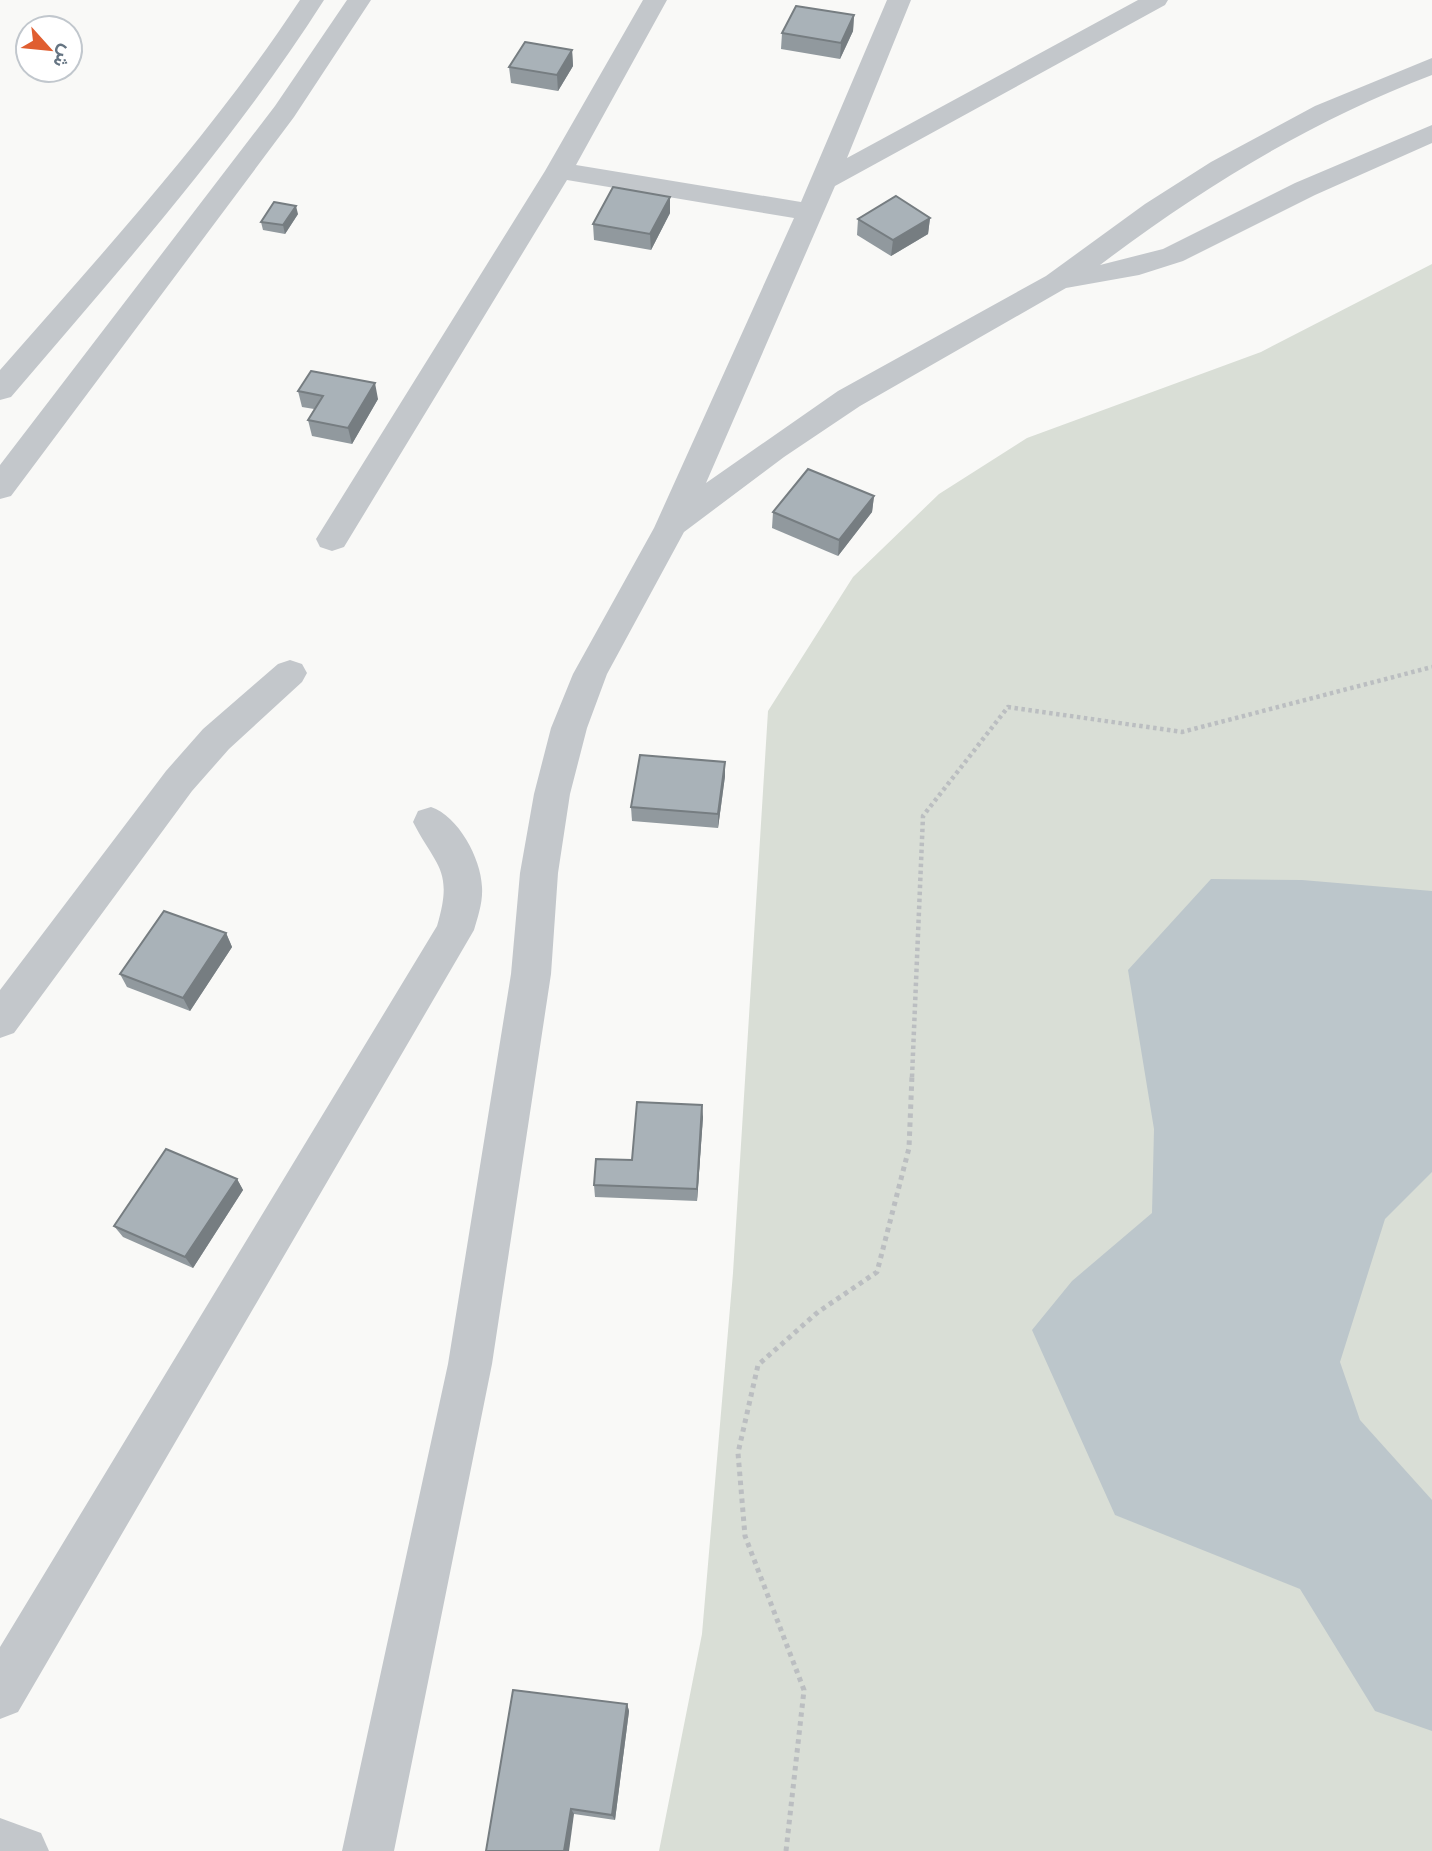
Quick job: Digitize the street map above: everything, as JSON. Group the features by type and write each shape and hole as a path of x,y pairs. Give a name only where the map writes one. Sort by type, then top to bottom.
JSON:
{"street":[{"path":"0,390 224,126 282,50 312,0"},
{"path":"0,488 285,111 359,0"},
{"path":"332,538 559,171 655,0"},
{"path":"368,1851 470,1364 531,974 538,873 552,794 569,728 590,674 670,528 817,197 899,0"},
{"path":"559,171 817,197 1156,0"},
{"path":"670,528 735,476 872,385 1055,283 1154,211 1269,141 1385,82 1432,66"},
{"path":"1055,283 1139,266 1173,255 1305,188 1432,133"},
{"path":"0,1021 179,781 216,739 290,674"},
{"path":"0,1694 455,930 464,891 463,869 454,850 431,822"},
{"path":"0,1844 23,1851"}],"path":[{"path":"786,1851 804,1690 745,1536 738,1453 758,1365 818,1312 877,1272 909,1148 923,816 1008,707 1182,732 1432,667"}],"shaded area":[{"path":"1432,264 1432,1851 659,1851 702,1634 733,1273 768,711 853,577 939,494 1027,438 1261,352"},
{"path":"1211,879 1302,880 1432,891 1432,1172 1385,1219 1340,1362 1360,1420 1432,1500 1432,1731 1375,1711 1300,1589 1115,1515 1032,1330 1072,1281 1152,1213 1154,1129 1128,970"}],"building":[{"path":"796,6 854,15 841,43 782,33"},
{"path":"525,42 572,50 557,75 509,67"},
{"path":"613,187 670,197 650,234 593,224"},
{"path":"896,196 930,218 893,240 858,219"},
{"path":"274,202 296,206 283,225 261,222"},
{"path":"311,371 375,383 348,428 308,420 323,396 298,391"},
{"path":"808,469 874,496 839,540 773,512"},
{"path":"640,755 725,762 718,814 631,807"},
{"path":"164,911 226,933 183,998 120,974"},
{"path":"637,1102 702,1105 697,1189 594,1185 596,1159 632,1160"},
{"path":"166,1149 237,1179 185,1257 114,1226"},
{"path":"513,1690 627,1704 612,1815 571,1809 564,1851 486,1851"}]}
